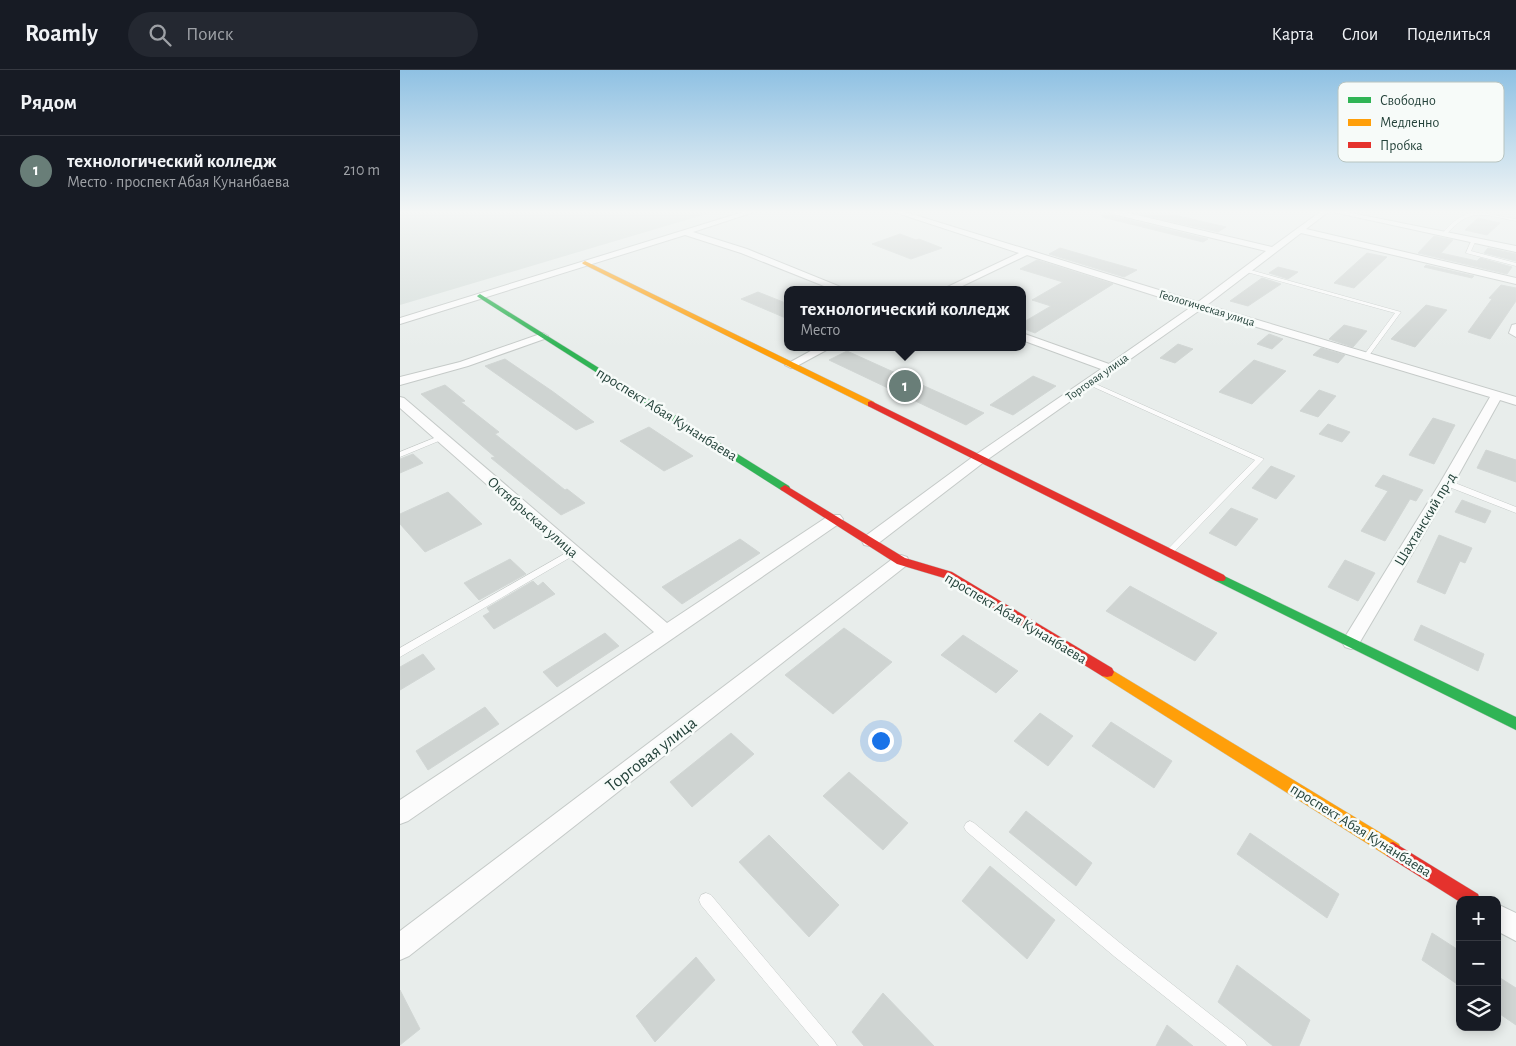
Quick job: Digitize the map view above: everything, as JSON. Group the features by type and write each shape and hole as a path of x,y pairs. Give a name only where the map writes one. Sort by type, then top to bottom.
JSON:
{"street":[{"path":"400,321 602,258"},
{"path":"761,258 833,286"},
{"path":"955,286 1015,258"},
{"name":"Геологическая улица","path":"1045,258 1516,401"},
{"name":"Торговая улица","path":"870,542 980,459 1199,306 1262,258"},
{"path":"1420,258 1515,279"},
{"path":"585,263 1516,724"},
{"name":"проспект Абая Кунанбаева","path":"480,296 901,561 948,575 1246,757 1466,896"},
{"path":"1516,327 1514,333 1516,334"},
{"path":"400,380 464,364 543,336"},
{"path":"1026,337 1110,368"},
{"path":"791,365 819,351"},
{"name":"Шахтанский пр-д","path":"1351,642 1447,483 1497,395"},
{"name":"Октябрьская улица","path":"400,401 666,632"},
{"path":"400,813 834,519"},
{"name":"Торговая улица","path":"400,947 901,561"},
{"path":"1501,919 1516,928"}],"lane":[{"path":"1488,258 1516,265"},
{"path":"1245,270 1398,312 1366,356"},
{"path":"1088,383 1260,459 1168,553"},
{"path":"400,455 442,438"},
{"path":"1447,483 1516,510"},
{"path":"400,652 573,552"},
{"path":"970,828 1128,958 1239,1046"},
{"path":"706,900 829,1046"}],"shaded area":[{"path":"400,258 560,258 400,305"}],"building":[{"path":"1061,258 1093,258 1137,270 1124,277"},
{"path":"1362,258 1386,258 1354,288 1334,283"},
{"path":"1437,258 1461,258 1477,261 1480,258 1512,267 1507,274"},
{"path":"1502,258 1516,258 1516,261"},
{"path":"1037,260 1113,284 1035,333 1026,330 1026,321 1051,306 1032,300 1063,282 1020,269"},
{"path":"1426,265 1474,276 1472,278 1424,267"},
{"path":"1278,267 1298,272 1288,279 1269,273"},
{"path":"1262,278 1281,284 1248,306 1230,301"},
{"path":"1501,285 1516,288 1516,301 1490,339 1468,332 1492,299 1489,298"},
{"path":"758,292 784,302 784,317 741,299"},
{"path":"1426,305 1447,310 1415,347 1391,339"},
{"path":"1344,325 1367,331 1353,347 1329,339"},
{"path":"1269,334 1283,339 1272,349 1257,344"},
{"path":"1178,344 1193,349 1175,363 1160,358"},
{"path":"1321,348 1345,355 1338,363 1313,355"},
{"path":"847,351 984,413 966,425 829,360"},
{"path":"505,359 594,422 576,430 485,366"},
{"path":"1254,360 1286,371 1252,404 1219,392"},
{"path":"1033,376 1056,386 1013,415 990,405"},
{"path":"445,385 465,401 461,402 499,432 495,434 565,490 567,489 585,503 561,515 491,458 495,457 421,394"},
{"path":"1319,390 1336,396 1318,417 1300,411"},
{"path":"1433,418 1455,425 1434,464 1409,455"},
{"path":"1328,424 1350,432 1342,442 1319,434"},
{"path":"649,427 693,456 664,471 620,441"},
{"path":"1486,450 1516,460 1516,482 1477,468"},
{"path":"413,454 423,463 400,473 400,459"},
{"path":"1271,466 1295,476 1276,499 1252,488"},
{"path":"1383,475 1423,490 1416,501 1410,499 1385,541 1361,531 1388,491 1375,486"},
{"path":"448,492 482,524 425,552 400,524 400,514"},
{"path":"1462,500 1491,511 1485,523 1455,512"},
{"path":"1231,508 1258,519 1236,546 1209,533"},
{"path":"1439,535 1472,548 1465,563 1460,561 1445,594 1417,582"},
{"path":"740,539 760,553 682,604 662,587"},
{"path":"510,559 526,574 479,600 464,583"},
{"path":"1345,560 1375,573 1358,601 1328,587"},
{"path":"533,581 538,586 543,582 555,594 494,629 483,616 490,612 487,608"},
{"path":"1130,586 1217,633 1195,661 1106,611"},
{"path":"1421,625 1484,654 1478,671 1414,640"},
{"path":"844,628 892,662 833,714 785,675"},
{"path":"605,633 619,646 557,687 543,672"},
{"path":"963,635 1018,671 996,693 941,655"},
{"path":"423,654 435,669 400,690 400,667"},
{"path":"485,707 499,724 428,770 416,751"},
{"path":"1040,713 1073,736 1048,766 1014,741"},
{"path":"1111,722 1172,761 1154,788 1092,746"},
{"path":"731,733 754,754 692,807 670,782"},
{"path":"849,772 908,823 883,850 823,796"},
{"path":"1026,811 1092,863 1076,886 1009,832"},
{"path":"1250,833 1339,894 1327,918 1237,854"},
{"path":"769,835 839,905 809,937 739,862"},
{"path":"990,866 1055,920 1027,959 962,901"},
{"path":"1432,933 1456,948 1456,983 1422,960"},
{"path":"696,957 715,980 655,1042 636,1016"},
{"path":"1237,965 1310,1020 1299,1046 1273,1046 1218,1002"},
{"path":"1501,979 1516,988 1516,1025 1501,1015"},
{"path":"400,990 420,1029 400,1045"},
{"path":"883,993 934,1046 864,1046 852,1032"},
{"path":"1167,1025 1193,1046 1156,1046"}],"traffic: fast":[{"path":"480,296 785,488"},
{"path":"1220,578 1516,724"}],"traffic: slow":[{"path":"585,263 871,404"},
{"path":"1107,672 1393,850"}],"traffic: jam":[{"path":"871,404 1220,578"},
{"path":"785,488 901,561 948,575 1107,672"},
{"path":"1393,850 1466,896"}],"place":[{"name":"технологический колледж","path":"905,386"}]}
